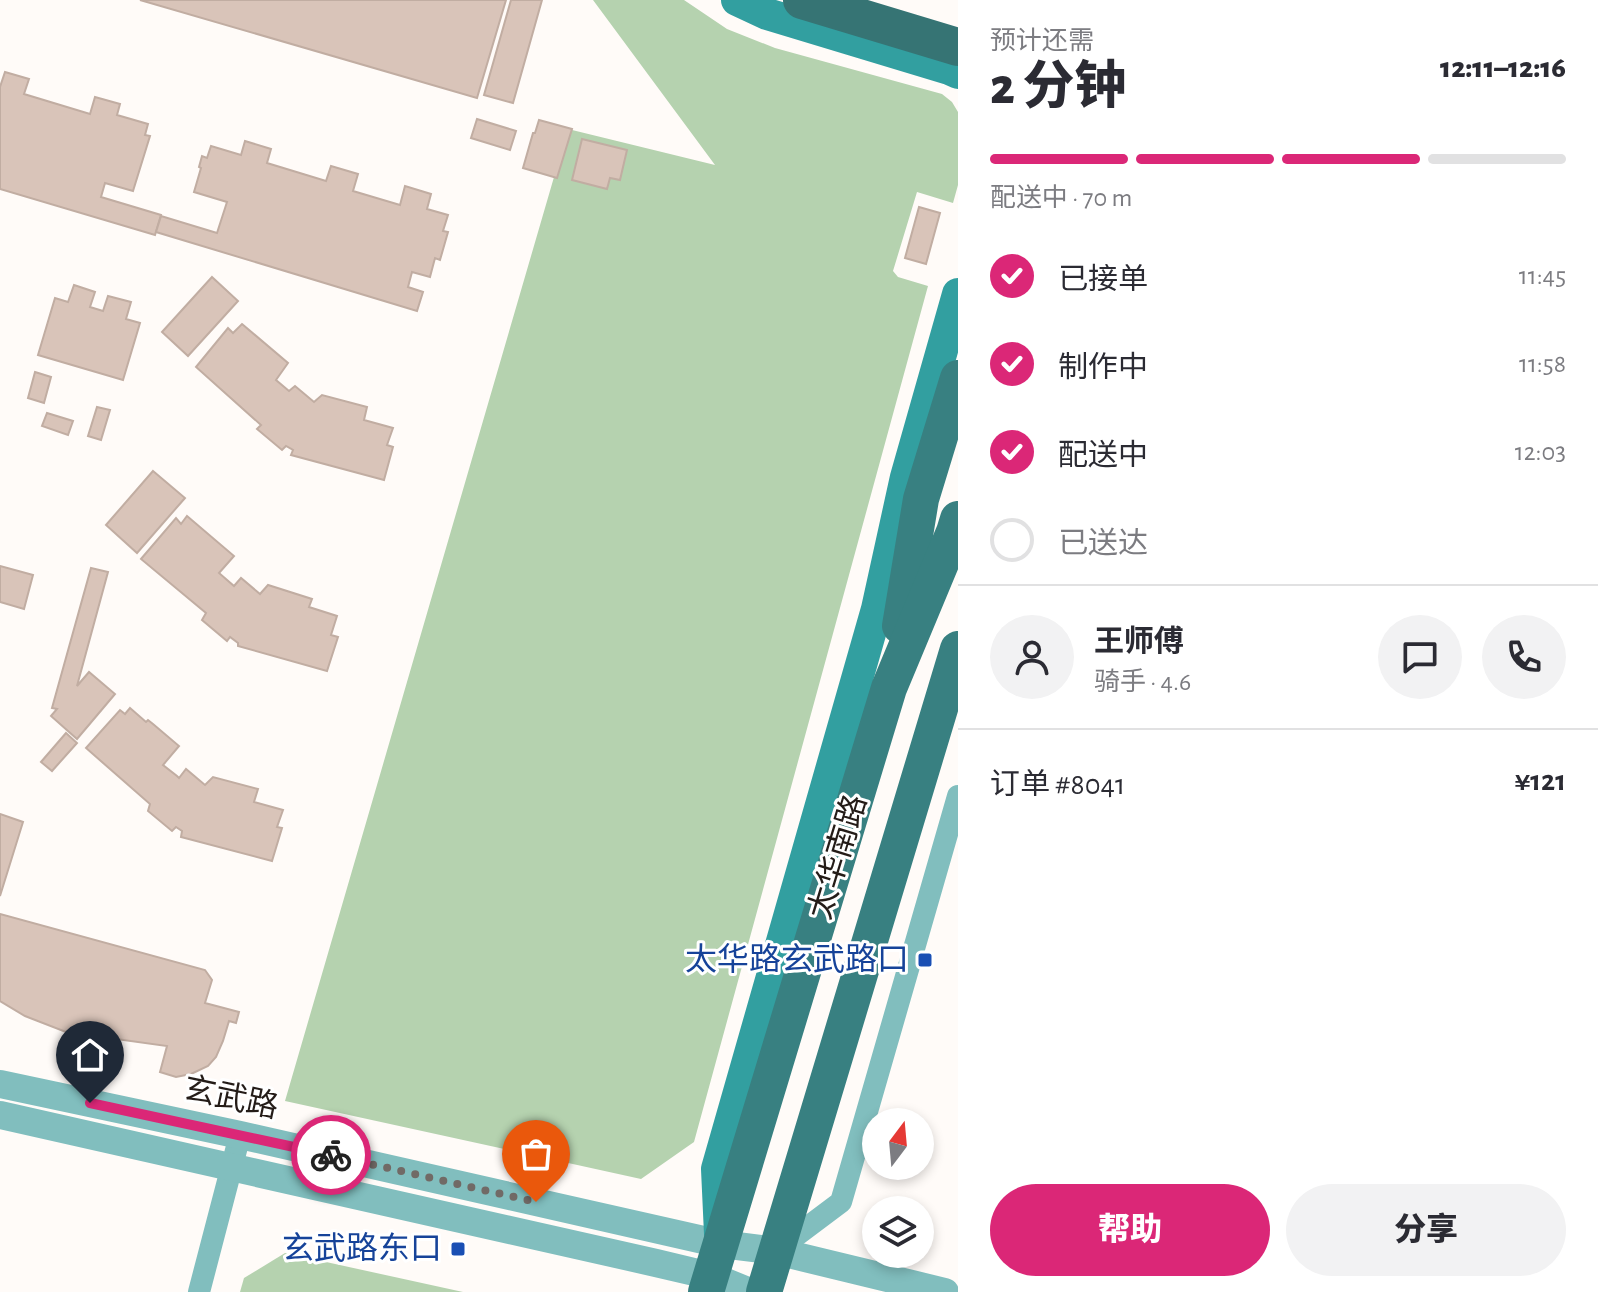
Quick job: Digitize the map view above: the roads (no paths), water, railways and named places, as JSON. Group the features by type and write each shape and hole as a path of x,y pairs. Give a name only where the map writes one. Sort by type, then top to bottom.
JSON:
{"highway":[{"path":"802,0 958,47"}],"main road":[{"path":"737,0 767,14 856,36 958,73"},
{"path":"713,1271 717,1169 877,609 906,477 958,294"},
{"path":"889,688 921,499 958,378"},
{"name":"太华南路","path":"713,1271 889,688 958,519"},
{"name":"太华南路","path":"764,1292 950,689 958,649"}],"street":[{"path":"776,1251 841,1202 958,796"},
{"name":"玄武路","path":"0,1084 240,1135 713,1271 750,1292"},
{"name":"玄武路","path":"0,1115 232,1169 713,1271 776,1251 945,1292"},
{"path":"199,1292 240,1135"}],"place":[{"name":"太华路玄武路口","path":"925,960"},
{"name":"玄武路东口","path":"458,1249"}]}
